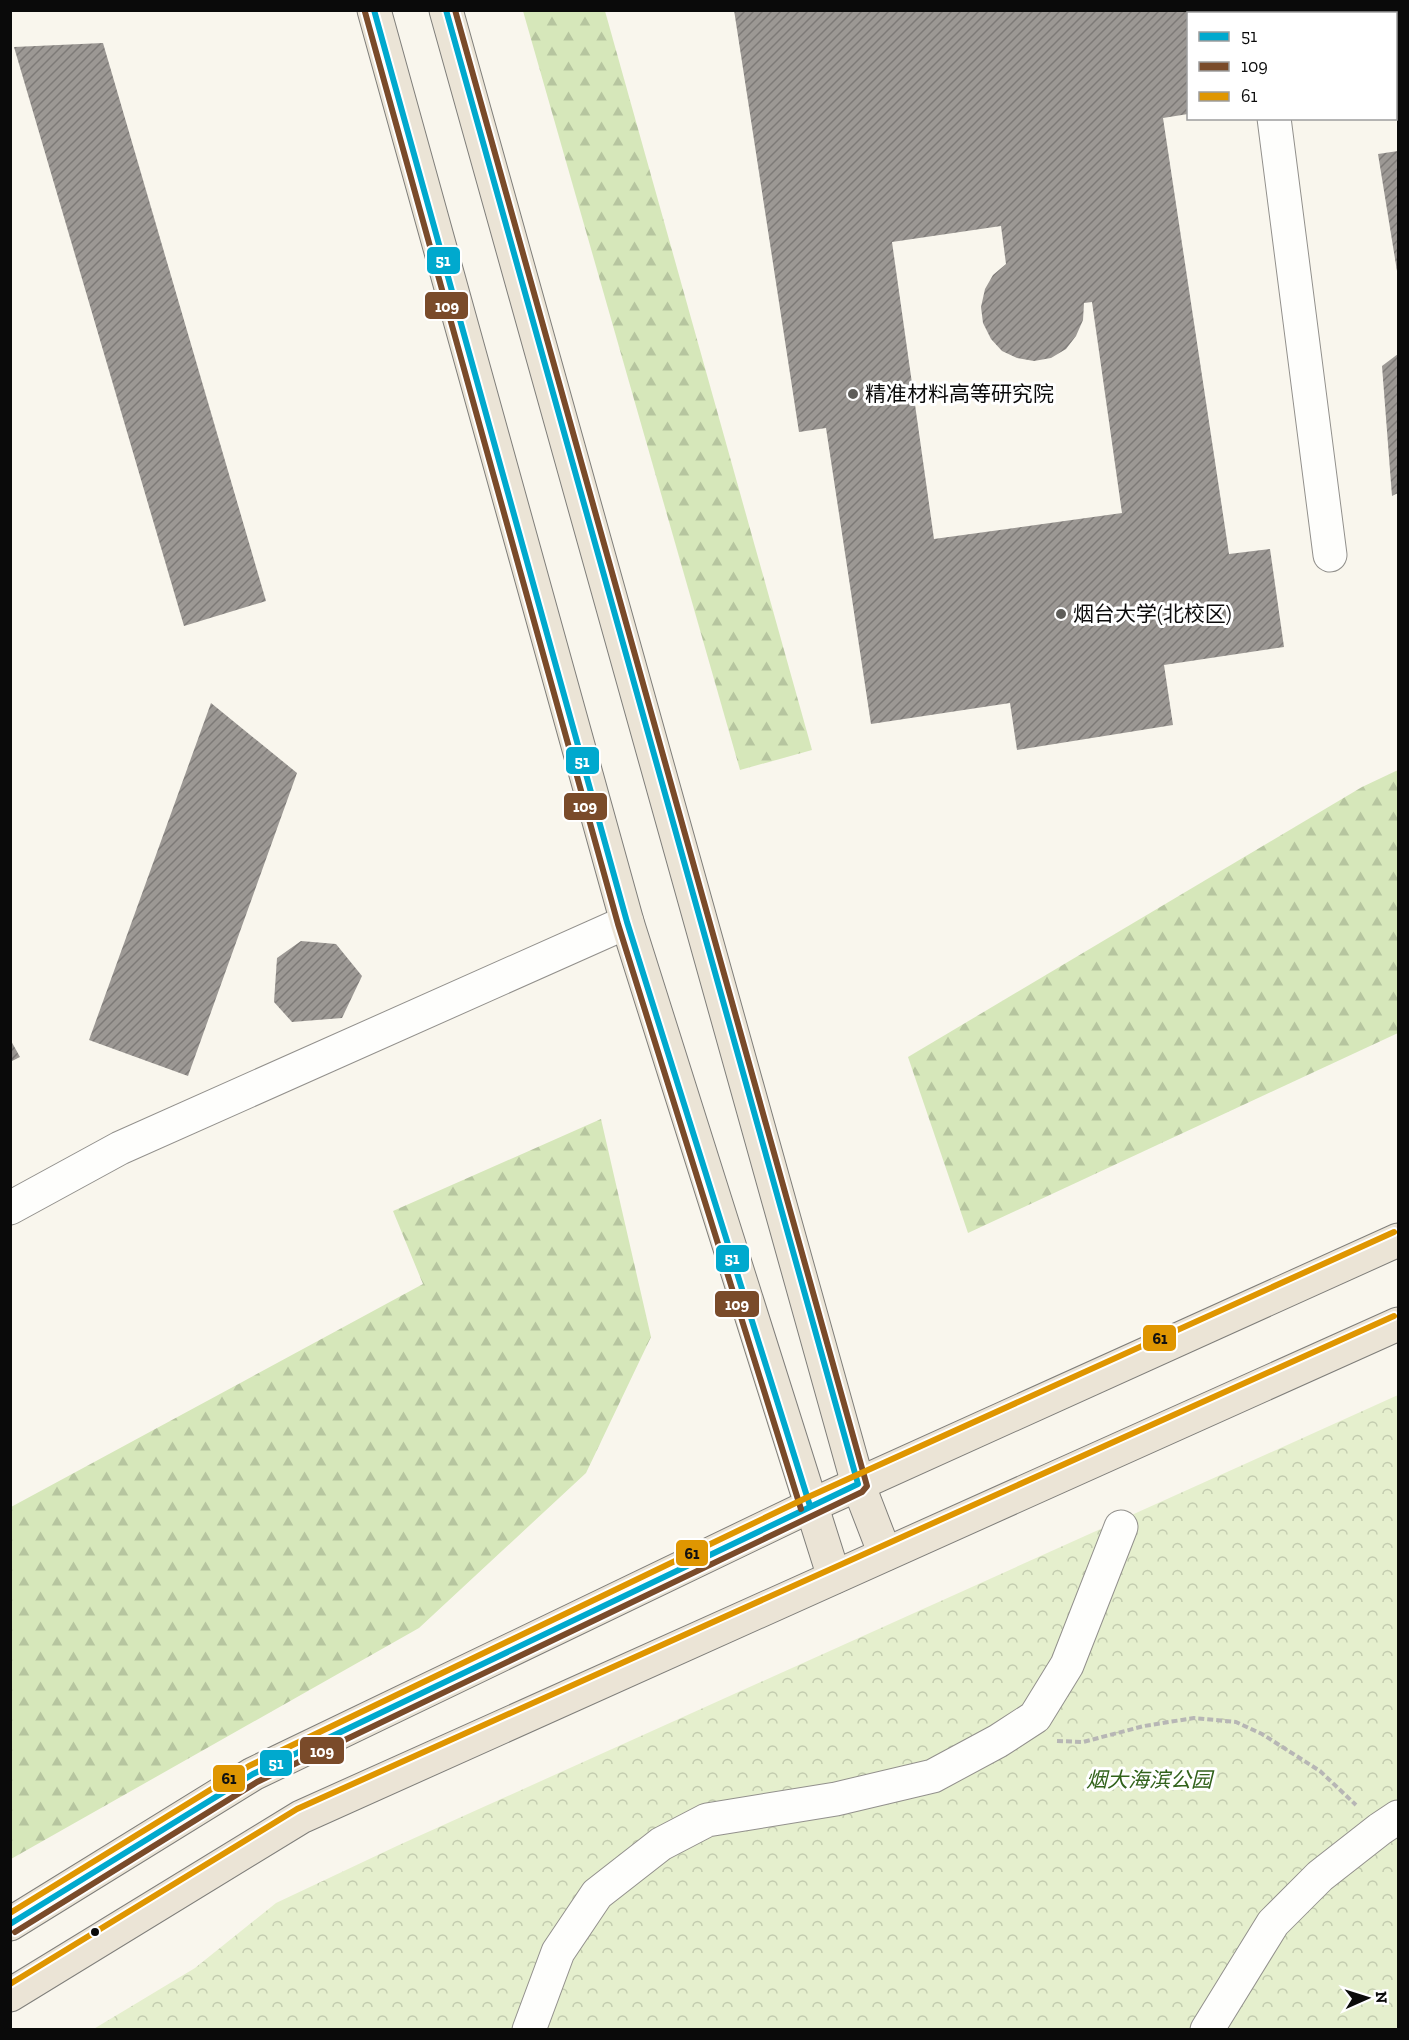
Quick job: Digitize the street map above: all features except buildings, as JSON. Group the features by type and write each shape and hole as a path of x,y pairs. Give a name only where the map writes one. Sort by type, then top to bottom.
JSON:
{"main road":[{"path":"374,10 627,922 834,1577"},
{"path":"446,10 858,1484 885,1554"},
{"path":"10,1924 253,1774 810,1506 1398,1240"},
{"path":"10,1995 301,1817 1398,1324"}],"lane":[{"path":"1274,120 1330,555"},
{"path":"10,1209 120,1148 627,922"},
{"path":"529,2030 558,1952 597,1894 661,1844 706,1820 836,1799 933,1776 998,1741 1035,1717 1067,1665 1121,1527"},
{"path":"1207,2030 1273,1923 1320,1876 1389,1823"}],"path":[{"path":"1051,1741 1083,1742 1144,1726 1194,1718 1236,1722 1262,1734 1320,1770 1389,1823"}],"green space":[{"path":"523,11 605,11 812,750 740,770"},
{"path":"1398,770 1398,1033 968,1233 908,1057 1362,787"},
{"path":"601,1119 651,1337 586,1473 419,1628 11,1859 11,1507 423,1284 393,1211"},
{"name":"烟大海滨公园","path":"1398,1395 1398,2029 92,2030 195,1968 276,1903 399,1845"}],"transit line":[{"name":"51","path":"374,10 627,922 810,1506"},
{"name":"51","path":"10,1924 253,1774 858,1484 446,10"},
{"name":"109","path":"15,1932 257,1782 862,1492 867,1486 455,10"},
{"name":"109","path":"365,12 618,924 801,1509"},
{"name":"61","path":"10,1913 249,1766 806,1498 1394,1232"},
{"name":"61","path":"10,1984 297,1809 1394,1316"}],"place":[{"name":"精准材料高等研究院","path":"853,394"},
{"name":"烟台大学(北校区)","path":"1061,614"}]}
